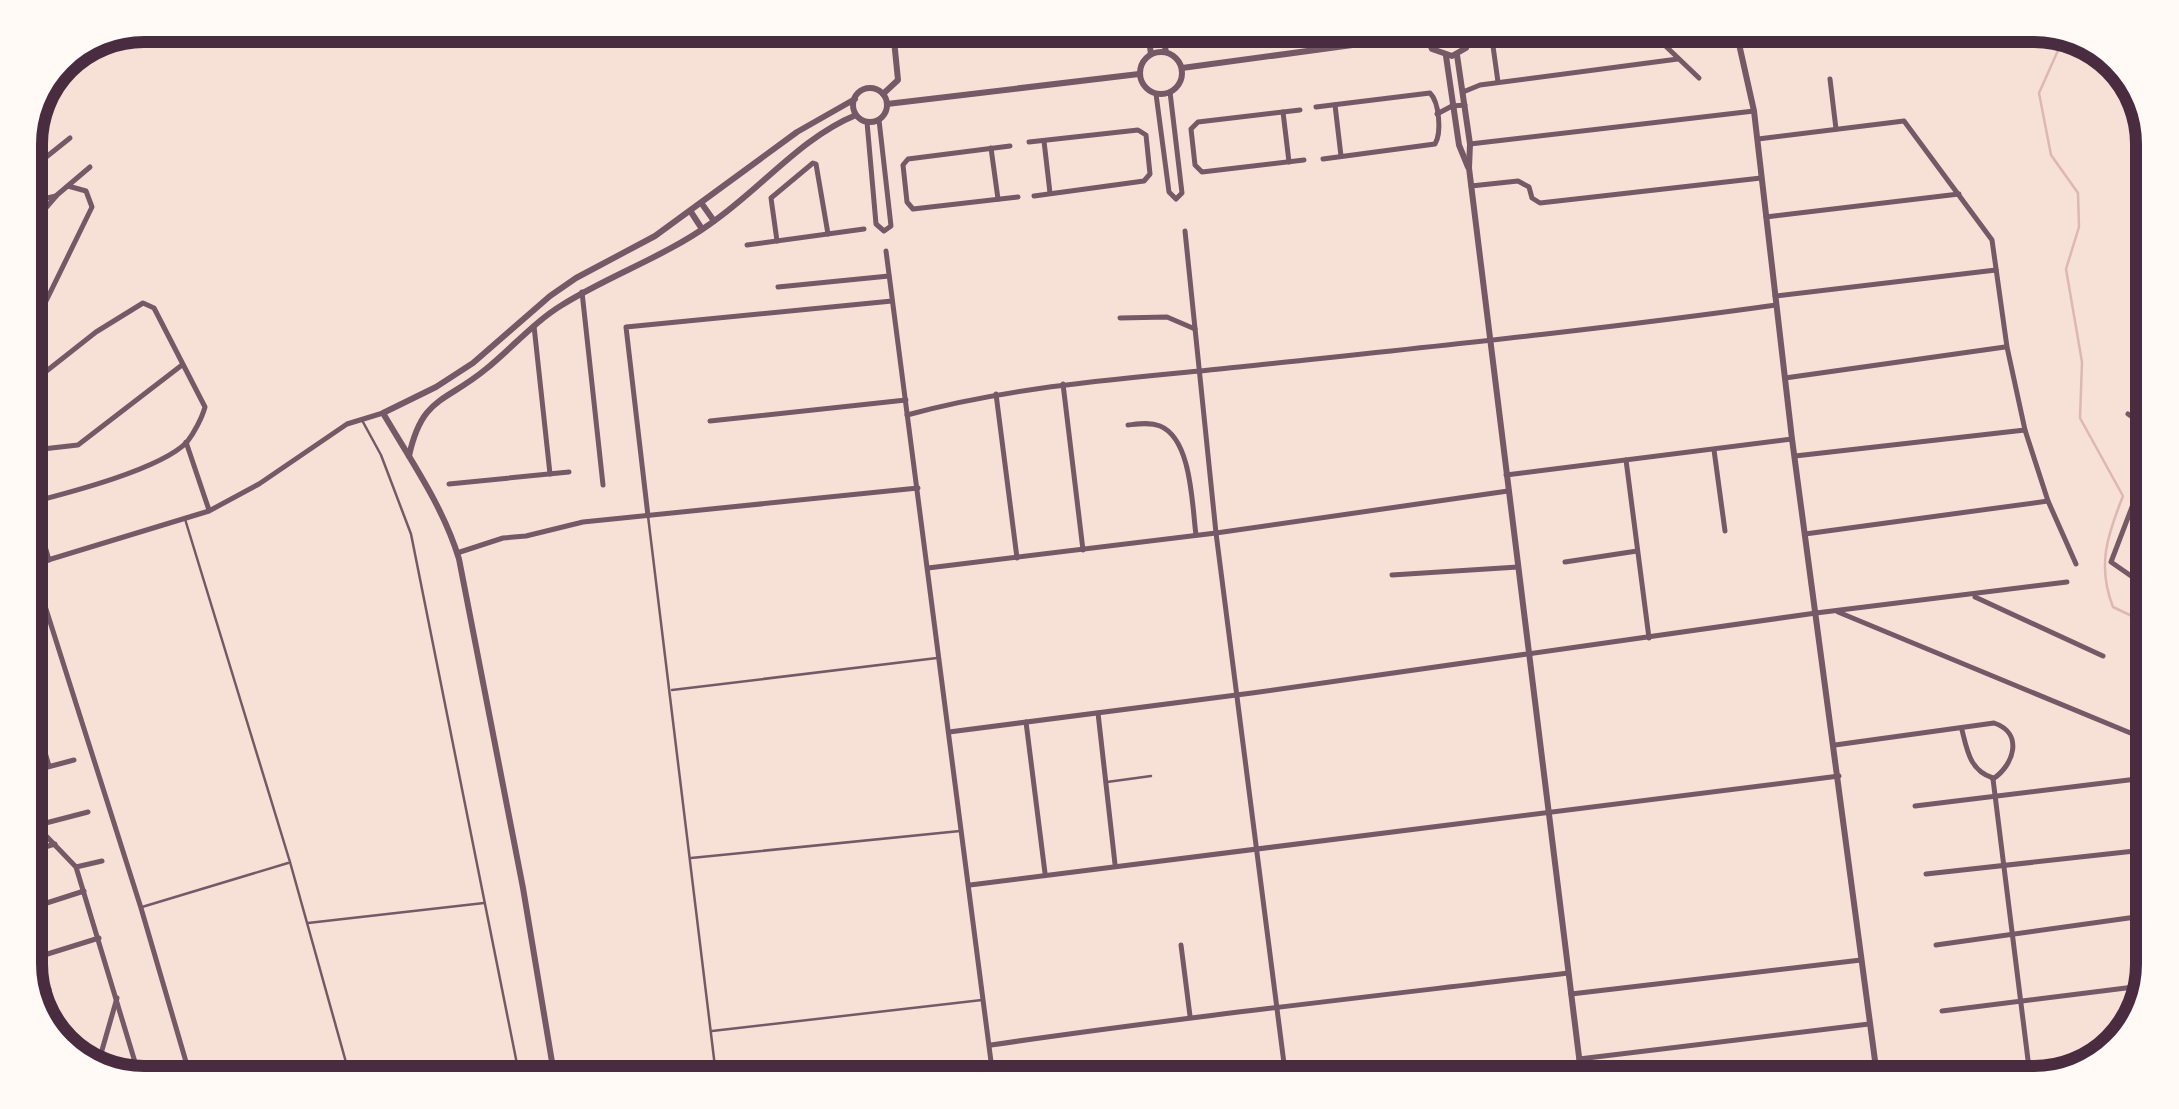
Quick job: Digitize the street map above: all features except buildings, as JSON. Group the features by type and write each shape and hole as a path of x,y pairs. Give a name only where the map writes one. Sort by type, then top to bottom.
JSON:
{"street":[{"path":"883,94 898,80 895,42"},
{"path":"1149,42 1151,54"},
{"path":"1164,42 1166,52"},
{"path":"1182,68 1369,42"},
{"path":"1429,42 1432,49 1446,56 1457,55 1468,42"},
{"path":"1492,42 1498,82"},
{"path":"1661,42 1699,78"},
{"path":"1739,42 1754,111 1792,439 1876,1066"},
{"path":"1166,52 1182,68 1180,82 1170,92 1156,94 1144,86 1140,74 1143,60 1151,54 1166,52"},
{"path":"1457,55 1581,1066"},
{"path":"1446,56 1450,106 1462,156 1469,168"},
{"path":"1461,81 1480,84 1678,59"},
{"path":"888,104 1140,74"},
{"path":"1830,78 1836,128"},
{"path":"1463,92 1480,84"},
{"path":"43,562 210,510 259,484 333,432 436,387 497,344 561,288 656,236 789,138 860,92 870,88 883,94 888,104 878,120 867,122 856,115"},
{"path":"1156,94 1170,192 1176,199 1182,192 1170,92"},
{"path":"1316,107 1430,93 1439,113 1439,137 1435,144 1323,159"},
{"path":"854,99 856,115"},
{"path":"1436,103 1465,105"},
{"path":"1335,105 1341,156"},
{"path":"1439,113 1450,106"},
{"path":"1300,110 1198,122 1192,129 1195,166 1202,172 1304,160"},
{"path":"1470,144 1754,111"},
{"path":"1283,112 1289,162"},
{"path":"409,457 418,422 426,410 506,353 534,326 582,292 702,229 780,166 841,121 856,115"},
{"path":"878,120 896,186 912,209 1018,196"},
{"path":"1757,139 1904,121 1959,194 1992,240 2007,347 2025,430 2048,501 2076,564"},
{"path":"867,122 876,224 884,231 891,226 896,186 908,159 1010,146"},
{"path":"1457,130 1468,128"},
{"path":"1029,142 1138,130 1146,135 1149,157 1150,174 1144,181 1034,196"},
{"path":"43,160 70,138"},
{"path":"1044,141 1050,193"},
{"path":"991,148 998,199"},
{"path":"1177,152 1194,151"},
{"path":"1149,157 1165,154"},
{"path":"776,241 770,202 810,163 816,164 828,234"},
{"path":"780,166 791,179"},
{"path":"43,211 90,167"},
{"path":"1472,186 1524,183 1532,198 1540,203 1761,178"},
{"path":"43,307 92,207 86,191 68,186"},
{"path":"1766,217 1959,194"},
{"path":"43,198 57,195"},
{"path":"702,204 714,221"},
{"path":"691,212 702,229"},
{"path":"748,245 864,229"},
{"path":"1185,231 1216,533 1285,1066"},
{"path":"886,251 992,1066"},
{"path":"908,415 996,394 1063,384 1636,325 1997,270"},
{"path":"778,288 889,276"},
{"path":"582,292 603,485"},
{"path":"648,516 626,327 892,300"},
{"path":"43,374 96,332 142,303 154,308 205,407 186,442 150,464 43,498"},
{"path":"1120,318 1168,317 1195,328"},
{"path":"534,326 550,474"},
{"path":"497,344 506,353"},
{"path":"1786,378 2007,347"},
{"path":"43,448 78,445 182,365"},
{"path":"1063,384 1083,550"},
{"path":"996,394 1017,558"},
{"path":"710,421 906,400"},
{"path":"383,413 431,491 458,553 553,1066"},
{"path":"2128,414 2136,419"},
{"path":"1128,424 1165,427 1186,457 1196,536"},
{"path":"1795,456 2025,430"},
{"path":"1506,475 1792,439"},
{"path":"186,442 210,510"},
{"path":"1714,450 1725,531"},
{"path":"1626,460 1648,638"},
{"path":"448,484 569,472"},
{"path":"458,553 557,526 918,488"},
{"path":"928,568 1196,536 1508,492"},
{"path":"2136,497 2111,562 2136,579"},
{"path":"1805,534 2048,501"},
{"path":"43,543 49,560"},
{"path":"1565,562 1638,551"},
{"path":"1392,575 1518,567"},
{"path":"949,732 2066,582"},
{"path":"1972,596 2103,656"},
{"path":"43,609 141,908 187,1066"},
{"path":"1835,611 2136,735"},
{"path":"1098,713 1114,864"},
{"path":"1026,722 1045,874"},
{"path":"1835,745 1962,730 1984,723 2004,726 2014,741 2012,758 2002,773 1993,778 1981,775 1962,730"},
{"path":"43,746 49,766"},
{"path":"43,768 74,760"},
{"path":"970,885 1839,776"},
{"path":"1993,778 2029,1066"},
{"path":"1915,806 2136,779"},
{"path":"43,823 88,812"},
{"path":"43,831 76,867 136,1066"},
{"path":"43,848 55,844"},
{"path":"1926,874 2136,851"},
{"path":"76,867 102,861"},
{"path":"43,904 84,891"},
{"path":"1936,945 2136,917"},
{"path":"43,955 100,938"},
{"path":"1181,945 1190,1016"},
{"path":"1571,994 1863,959"},
{"path":"990,1045 1190,1016 1568,973"},
{"path":"1942,1012 2134,987"},
{"path":"49,989 53,1009"},
{"path":"100,1056 116,998"},
{"path":"1580,1059 1871,1024"}],"lane":[{"path":"362,420 387,468 411,534 516,1066"},
{"path":"648,516 715,1066"},
{"path":"186,519 347,1066"},
{"path":"670,690 938,658"},
{"path":"1106,782 1151,776"},
{"path":"691,858 962,831"},
{"path":"141,908 290,862"},
{"path":"307,923 485,903"},
{"path":"710,1031 985,1000"}],"waterway":[{"path":"2060,46 2039,93 2051,155 2078,193 2079,227 2066,269 2082,362 2080,418 2123,496 2106,551 2106,578 2113,607 2136,618"}]}
